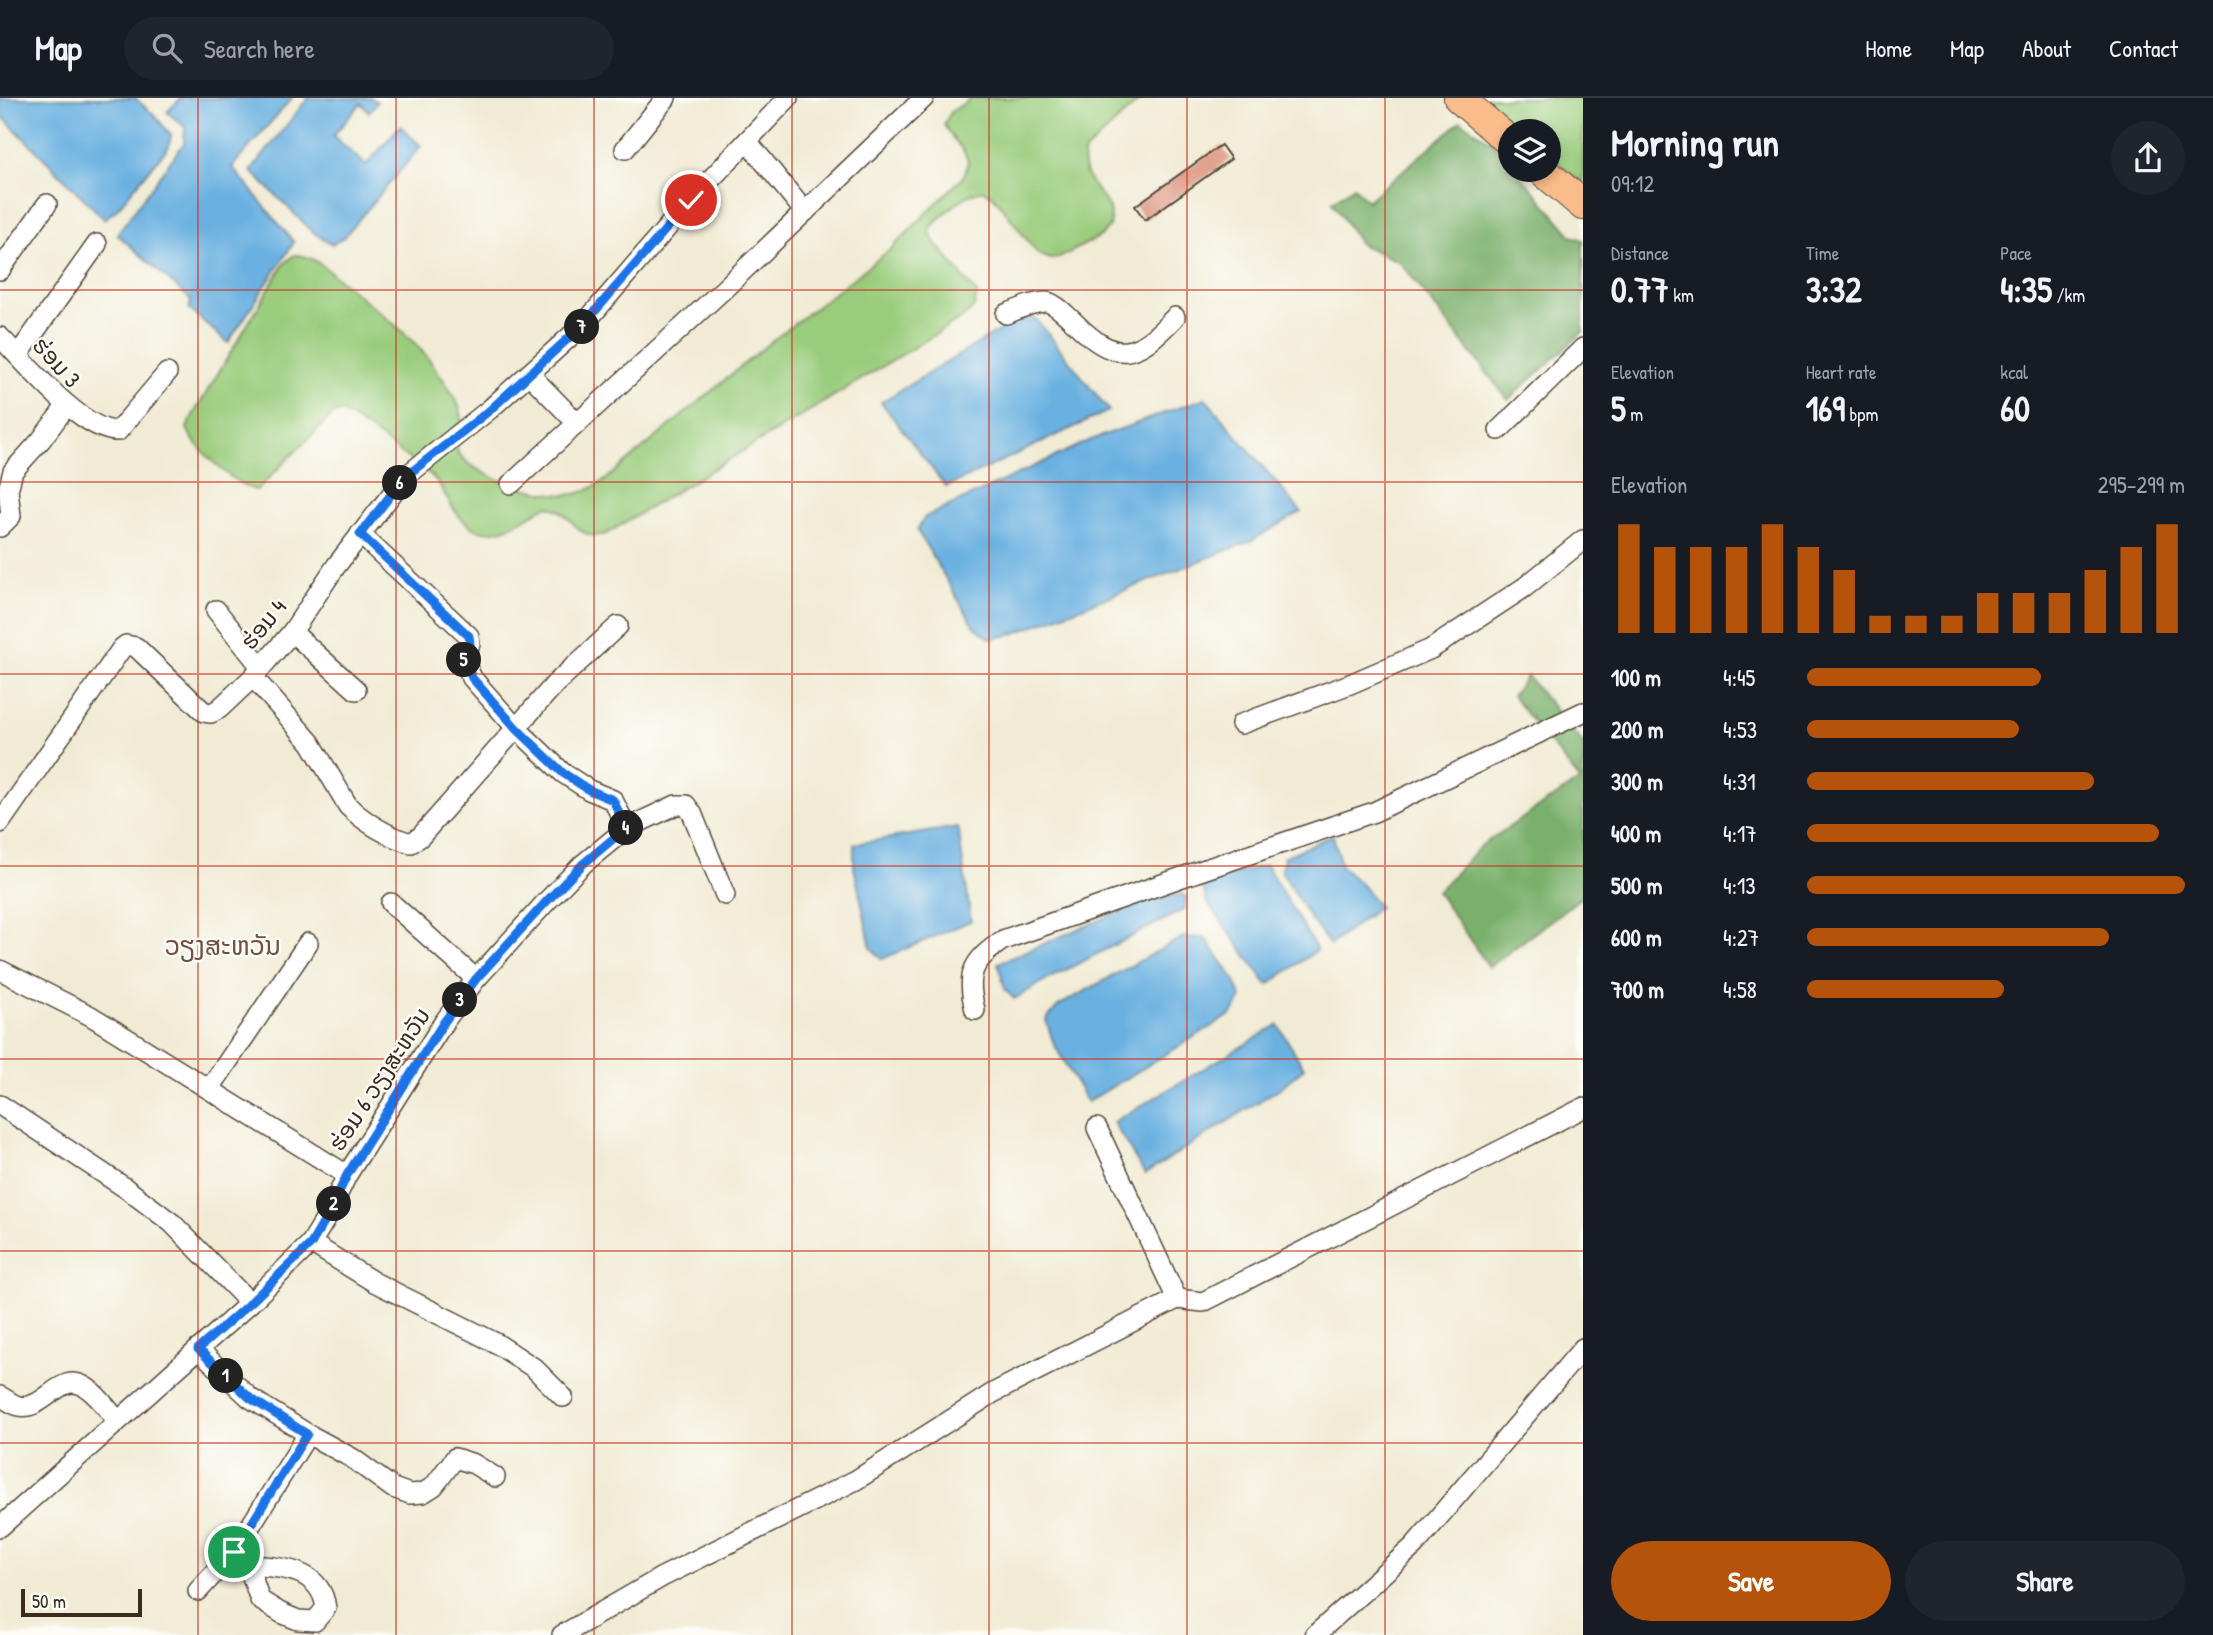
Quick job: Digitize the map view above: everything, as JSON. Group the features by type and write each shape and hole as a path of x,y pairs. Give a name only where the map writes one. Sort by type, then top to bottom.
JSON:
{"highway":[{"path":"1459,98 1498,132"},
{"path":"1556,182 1583,205"}],"street":[{"path":"625,149 666,98"},
{"name":"ຮ່ອມ 4","path":"0,823 126,645 136,647 204,712 211,713 219,709 257,672 292,632 360,534 405,477 490,410 584,324 633,265 788,98"},
{"path":"511,484 925,98"},
{"path":"747,141 805,212"},
{"path":"0,270 47,204"},
{"path":"18,355 97,244"},
{"path":"1006,314 1036,303 1049,302 1064,312 1098,344 1117,351 1133,350 1151,342 1175,317"},
{"name":"ຮ່ອມ 3","path":"0,337 67,405 13,471 8,490 10,516 0,527"},
{"path":"1499,430 1583,348"},
{"path":"67,405 101,428 118,431 167,373"},
{"path":"529,374 577,423"},
{"path":"360,534 469,636 470,644 463,657 472,678 517,729 563,773 589,790 613,800 626,828"},
{"path":"1241,724 1350,684 1431,649 1525,587 1583,540"},
{"path":"216,610 257,672 311,743 348,806 355,814 400,841 411,844 555,684 618,626"},
{"path":"292,632 356,690"},
{"path":"975,1010 971,994 973,969 983,953 1003,940 1374,812 1583,712"},
{"name":"ຮ່ອມ 6 ວຽງສະຫວັນ","path":"0,1527 250,1303 311,1244 347,1175 444,1022 476,979 583,864 626,828 676,806 686,805 692,813 725,895"},
{"path":"391,903 476,979"},
{"path":"210,1088 308,943"},
{"path":"0,970 91,1016 347,1175"},
{"path":"0,1105 124,1187 172,1223 250,1303"},
{"path":"562,1635 662,1577 856,1480 993,1393 1177,1300 1203,1302 1583,1108"},
{"path":"1097,1128 1177,1300"},
{"path":"311,1244 374,1282 496,1343 534,1368 562,1397"},
{"path":"1315,1635 1414,1546 1583,1348"},
{"path":"198,1349 250,1398 307,1434 352,1458 393,1488 410,1494 423,1493 434,1486 456,1458 474,1464 495,1477"},
{"path":"0,1395 18,1406 33,1405 65,1383 80,1384 89,1389 117,1420"},
{"path":"198,1591 241,1559 307,1434"}],"green space":[{"path":"972,98 1142,98 1085,151 1083,163 1086,173 1108,206 1110,226 1101,236 1059,258 1050,259 1038,254 991,194 979,191 971,194 947,212 930,230 932,238 977,294 974,307 964,317 606,534 587,534 563,513 546,506 500,530 478,530 456,512 432,476 343,413 336,412 327,420 257,490 228,475 198,445 187,428 284,264 294,255 302,256 316,261 329,271 393,323 425,355 447,384 459,406 462,425 456,448 467,462 496,479 533,490 567,495 586,491 604,481 763,348 891,249 962,178 968,162 966,156 944,124 951,112"},
{"path":"1483,98 1583,98 1583,184 1561,165 1561,119 1508,119"},
{"path":"1461,121 1498,149 1498,182 1526,182 1572,236 1583,240 1583,332 1508,400 1400,262 1360,244 1332,202 1354,186 1367,201"},
{"path":"1527,676 1583,743 1583,896 1489,967 1437,892 1482,845 1580,780 1512,696"}],"water":[{"path":"0,98 135,98 171,135 169,146 116,210 104,219 0,114"},
{"path":"181,98 292,98 232,167 294,242 228,343 189,309 191,300 117,234 184,143 185,127 167,112"},
{"path":"308,98 371,98 377,102 369,112 361,103 333,136 366,165 400,126 421,146 344,237 332,244 314,233 251,171"},
{"path":"1029,317 1037,320 1109,411 946,487 881,402 1015,321"},
{"path":"1205,398 1301,512 1251,541 1013,634 991,639 974,626 917,530 925,517 1091,440"},
{"path":"958,827 971,921 882,959 871,948 854,867 854,844"},
{"path":"1333,835 1341,866 1363,886 1379,907 1330,945 1281,871 1284,857"},
{"path":"1266,865 1317,950 1268,985 1207,902 1203,887 1222,878"},
{"path":"1182,894 1186,897 1185,909 1014,999 1005,989 998,963 1140,903"},
{"path":"1183,937 1205,938 1234,979 1242,998 1232,1014 1087,1102 1054,1044 1046,1020 1058,1006"},
{"path":"1278,1025 1304,1068 1280,1088 1145,1174 1113,1122"}],"building":[{"path":"1221,145 1231,159 1145,220 1135,206"}],"district":[{"name":"ວຽງສະຫວັນ","path":"223,945"}],"route":[{"path":"234,1552 307,1434 250,1398 198,1349 311,1244 347,1175 444,1022 476,979 583,864 626,828 613,800 589,790 563,773 517,729 472,678 463,657 470,644 469,636 360,534 405,477 490,410 584,324 691,200"}]}
